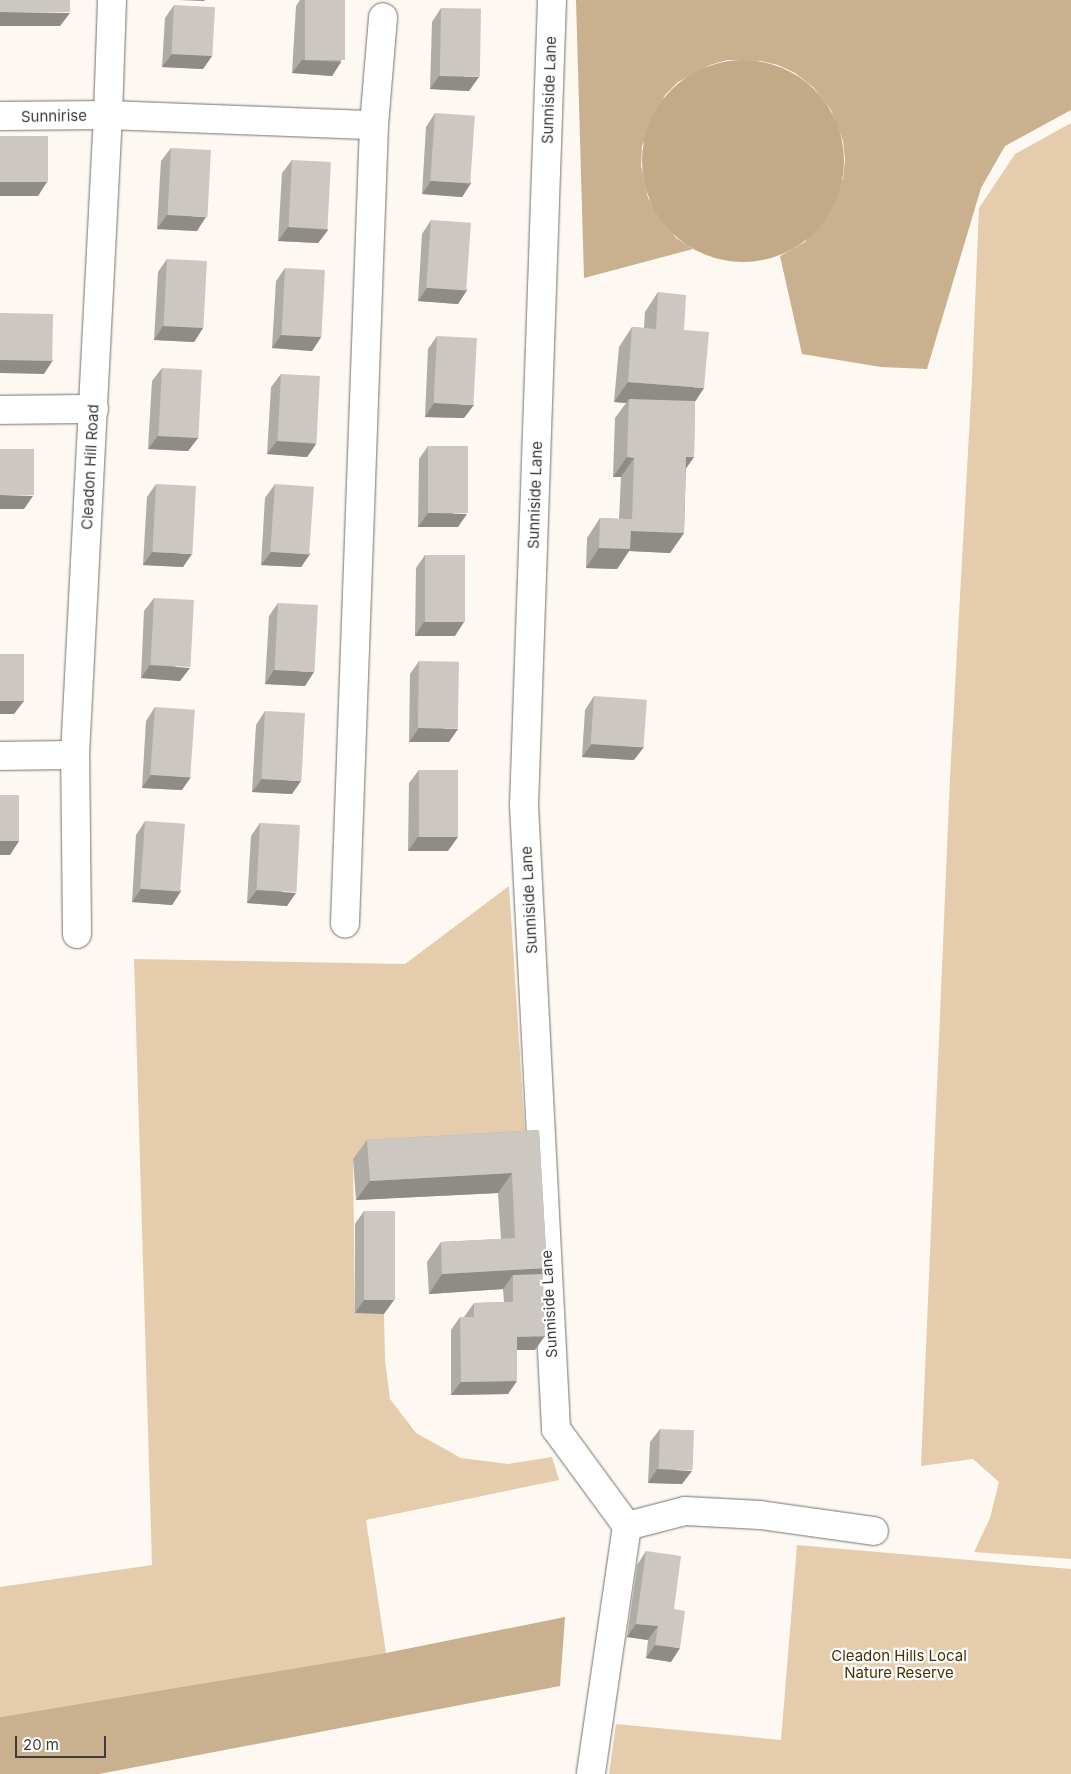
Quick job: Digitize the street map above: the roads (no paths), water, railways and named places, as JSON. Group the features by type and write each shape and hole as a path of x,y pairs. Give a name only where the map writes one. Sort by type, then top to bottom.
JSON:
{"street":[{"name":"Cleadon Hill Road","path":"77,934 75,755 94,409 112,0"},
{"name":"Sunniside Lane","path":"552,0 524,804 526,857 556,1429 627,1526"},
{"path":"345,923 374,125 383,17"},
{"name":"Sunnirise","path":"0,116 108,116 374,125"},
{"path":"0,410 94,409"},
{"path":"0,756 75,755"},
{"path":"591,1774 627,1526 685,1511 760,1515 874,1531"}],"park label":[{"name":"Cleadon Hills Local Nature Reserve","path":"899,1664"}]}
